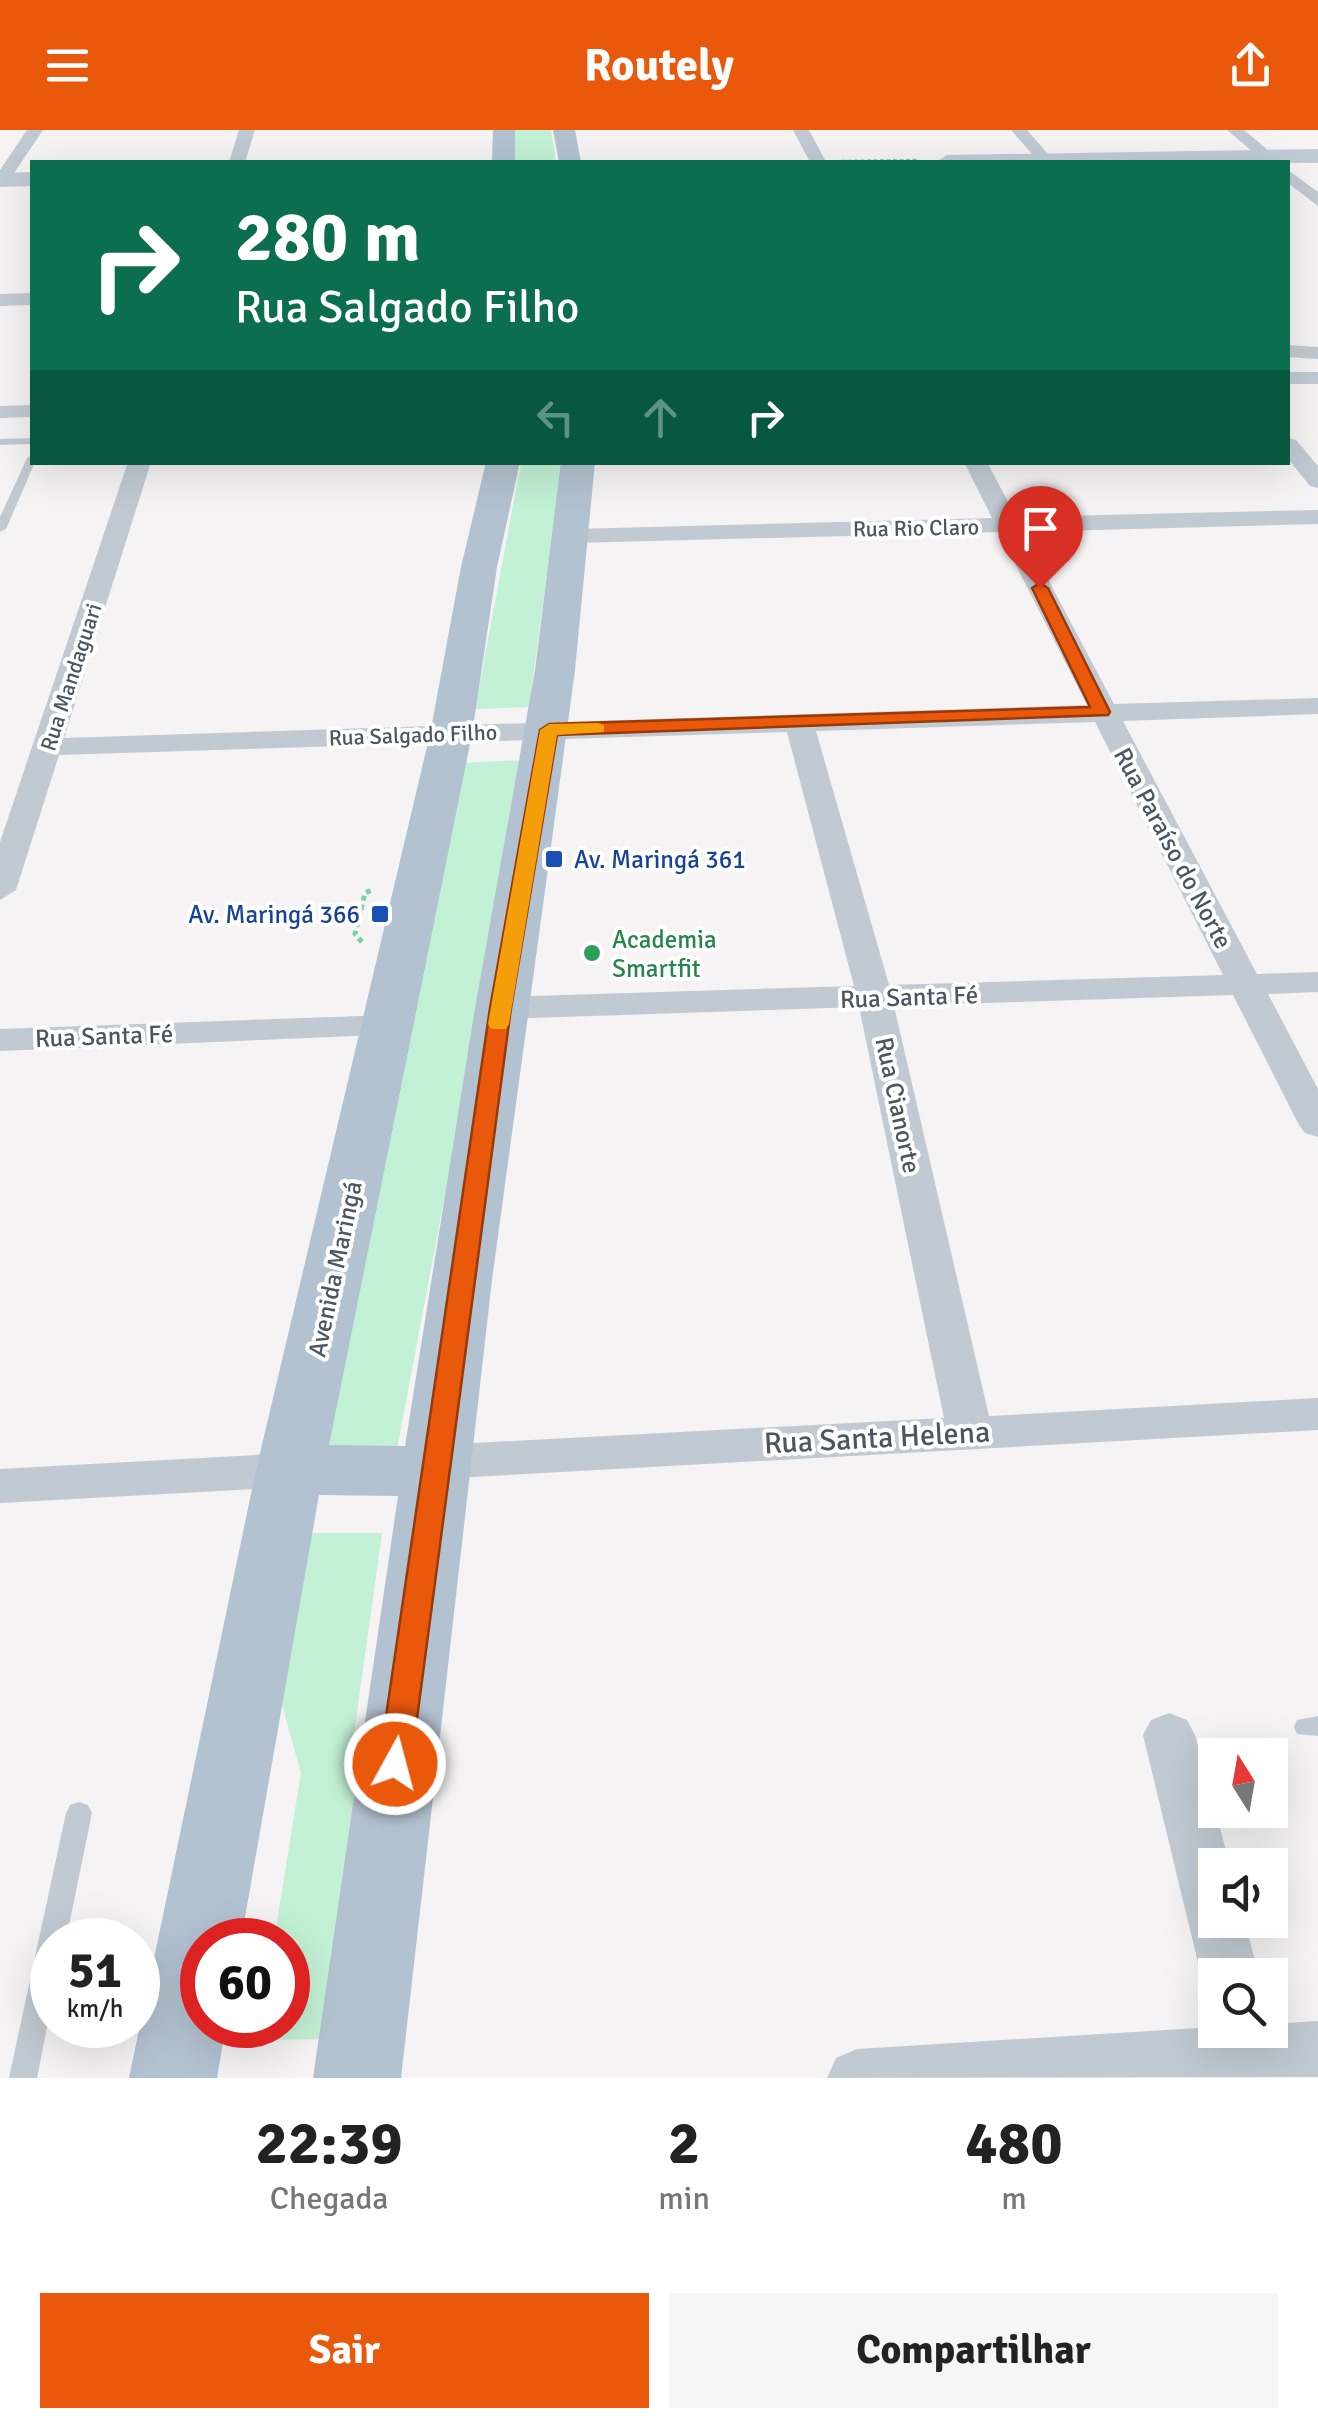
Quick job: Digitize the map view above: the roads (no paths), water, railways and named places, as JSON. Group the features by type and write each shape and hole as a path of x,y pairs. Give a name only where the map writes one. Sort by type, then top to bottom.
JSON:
{"main road":[{"path":"504,130 504,160"},
{"path":"564,130 570,160"},
{"name":"Avenida Maringá","path":"173,2078 290,1470 451,734 502,465"},
{"path":"358,2078 414,1607 501,1008 549,730 574,536 578,465"},
{"path":"290,1470 436,1466"}],"street":[{"path":"0,180 35,130"},
{"path":"238,160 247,130"},
{"path":"800,130 817,160"},
{"path":"1020,130 1044,160"},
{"path":"1235,130 1270,160 1318,156"},
{"path":"1290,176 1318,201"},
{"path":"0,180 30,179"},
{"path":"0,300 30,299"},
{"path":"1290,351 1318,353"},
{"path":"1290,378 1318,378"},
{"path":"0,412 30,412"},
{"path":"1290,447 1318,481"},
{"name":"Rua Mandaguari","path":"0,890 139,465"},
{"name":"Rua Paraíso do Norte","path":"978,465 1318,1125"},
{"name":"Rua Rio Claro","path":"574,536 1318,517"},
{"name":"Rua Salgado Filho","path":"48,747 1318,706"},
{"name":"Rua Cianorte","path":"799,722 875,999 970,1433"},
{"name":"Rua Santa Fé","path":"501,1008 1318,982"},
{"name":"Rua Santa Fé","path":"0,1040 388,1026"},
{"name":"Rua Santa Helena","path":"436,1466 1318,1414"},
{"path":"0,1486 290,1470"},
{"path":"1169,1736 1198,1848"},
{"path":"857,2078 1318,2049"}],"lane":[{"path":"0,442 30,441"},
{"path":"0,529 30,462"},
{"path":"57,1918 80,1813"},
{"path":"24,2078 30,2048"}],"place":[{"name":"Av. Maringá 361","path":"554,859"},
{"name":"Av. Maringá 366","path":"380,914"},
{"name":"Academia Smartfit","path":"592,953"}]}
